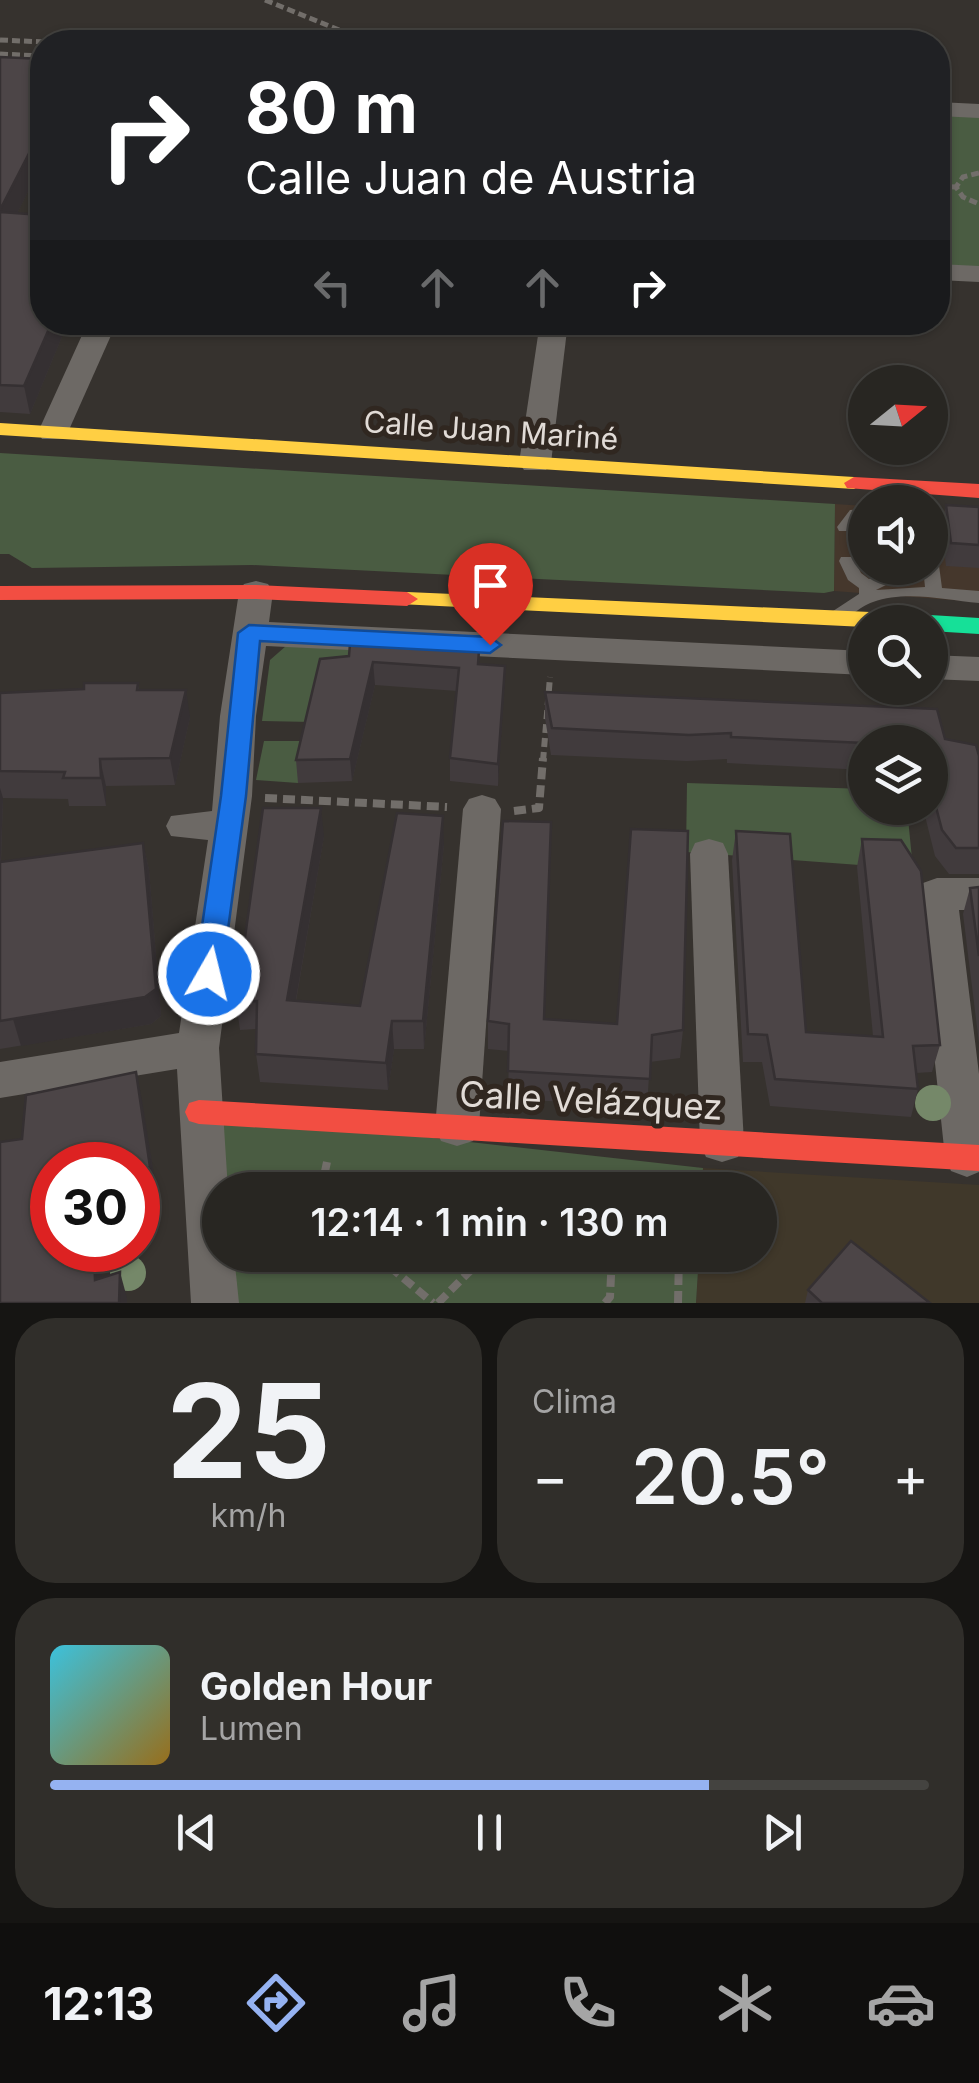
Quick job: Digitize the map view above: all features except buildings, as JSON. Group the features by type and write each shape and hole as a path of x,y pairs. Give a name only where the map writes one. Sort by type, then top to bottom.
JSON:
{"street":[{"path":"950,110 979,112"},
{"path":"950,273 979,274"},
{"path":"53,432 97,335"},
{"path":"535,463 552,335"},
{"name":"Calle Juan Mariné","path":"0,429 979,491"},
{"path":"215,1303 199,1112 198,1048 229,825 229,676 249,633 256,592"},
{"path":"0,593 256,592 848,619"},
{"path":"948,624 979,626"},
{"path":"249,633 848,662"},
{"path":"948,667 979,669"},
{"path":"457,1127 482,809"},
{"path":"185,826 229,825"},
{"path":"709,854 722,1143"},
{"path":"973,1157 927,881 979,894"},
{"path":"0,1080 198,1048"},
{"name":"Calle Velázquez","path":"199,1112 973,1157"}],"lane":[{"path":"948,519 979,521"},
{"path":"845,527 848,523"},
{"path":"846,561 848,565"},
{"path":"836,618 867,585"},
{"path":"875,585 889,590 979,597"},
{"path":"933,585 934,594"}],"path":[{"path":"265,0 339,30"},
{"path":"0,40 30,41"},
{"path":"0,54 30,55"},
{"path":"956,187 962,178 979,173"},
{"path":"950,187 956,187"},
{"path":"956,187 963,197 979,204"},
{"path":"397,1272 436,1303 468,1272"},
{"path":"605,1303 610,1297 611,1272"},
{"path":"678,1303 679,1272"}],"shaded area":[{"path":"835,504 848,505 848,585 948,585 948,511 979,514 979,602 834,591"},
{"path":"703,1168 768,1172 703,1172"},
{"path":"777,1173 979,1185 979,1303 696,1303 698,1272 777,1272"}],"green space":[{"path":"950,110 979,111 979,274 950,273"},
{"path":"0,453 835,504 834,591 252,565 32,568 9,554 0,554"},
{"path":"358,645 312,722 262,721 270,660 286,646"},
{"path":"264,741 308,741 298,783 256,780"},
{"path":"687,783 848,788 848,825 909,825 913,869 686,852"},
{"path":"199,1112 703,1168 703,1172 204,1172"},
{"path":"212,1272 698,1272 696,1303 215,1303"}],"traffic: fast":[{"path":"948,624 979,626"}],"traffic: slow":[{"path":"0,429 854,483"},
{"path":"407,599 848,619"}],"traffic: jam":[{"path":"854,483 979,491"},
{"path":"0,593 256,592 407,599"},
{"path":"199,1112 979,1158"}],"route":[{"path":"209,974 233,796 249,633 490,645"}]}
